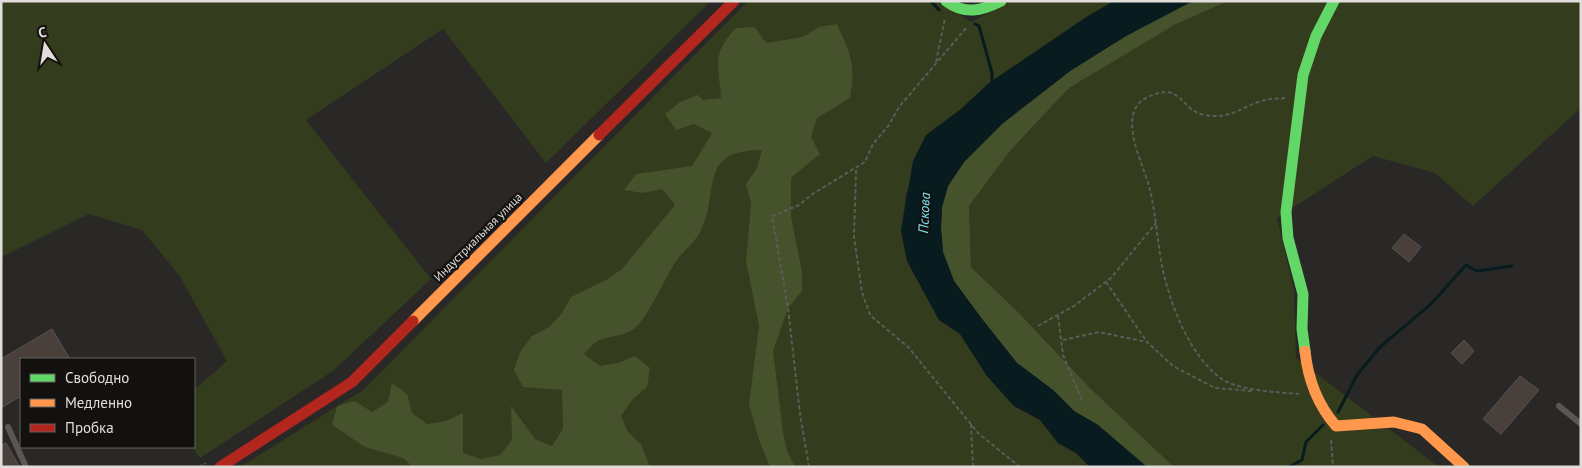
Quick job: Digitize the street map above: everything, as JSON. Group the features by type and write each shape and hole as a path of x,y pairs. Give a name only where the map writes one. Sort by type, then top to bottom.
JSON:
{"street":[{"name":"Индустриальная улица","path":"220,467 352,382 734,1"},
{"path":"946,6 963,11 981,12 1001,1"},
{"path":"1334,1 1316,36 1303,75 1302,97 1288,197 1287,225 1303,294 1302,329 1306,364 1315,396 1323,411 1336,426 1394,422 1422,430 1464,467"}],"lane":[{"path":"1558,406 1581,424"},
{"path":"8,427 26,467"}],"path":[{"path":"935,65 945,26 946,6"},
{"path":"809,467 800,414 788,308 772,216 799,205 846,172 856,170 865,162 873,144 890,125 899,107 981,12"},
{"path":"1257,391 1220,379 1200,358 1181,321 1165,279 1149,186 1132,134 1135,110 1144,99 1162,93 1173,93 1181,97 1191,109 1204,116 1230,116 1266,100 1302,97"},
{"path":"856,170 854,237 862,292 870,315 909,348 978,433 1020,467"},
{"path":"1038,326 1058,316 1106,282 1156,223"},
{"path":"1106,282 1147,342 1173,366 1215,388 1315,396"},
{"path":"1058,316 1058,324 1063,340 1063,355 1082,400"},
{"path":"1063,340 1099,332 1147,342"},
{"path":"971,424 973,467"},
{"path":"1333,467 1331,440 1336,426"}],"green space":[{"path":"1,1 711,1 546,163 443,29 306,120 431,279 333,371 200,458 193,448 195,448 195,389 227,361 179,275 142,230 89,214 1,257"},
{"path":"748,1 940,1 971,22 1010,1 1114,1 1088,16 989,83 961,109 906,193 901,231 907,261 939,320 960,334 987,376 1014,406 1040,420 1058,443 1076,453 1090,467 240,467 363,390"},
{"path":"1228,1 1581,1 1581,108 1473,206 1435,173 1373,156 1277,218 1294,290 1296,358 1439,467 1174,467 1089,387 1018,312 971,267 969,206 1010,151 1069,88 1174,24"},
{"path":"1228,1 1174,25 1069,88 1010,151 969,206 971,267 1018,312 1089,387 1174,467 1147,467 1098,425 1074,411 1053,390 1017,363 982,319 954,281 943,252 942,207 948,186 964,162 1002,124 1070,71 1126,36 1188,2"},
{"path":"837,24 851,60 852,86 850,98 817,118 811,137 820,154 791,178 791,216 802,272 802,291 788,308 773,351 783,432 787,451 795,467 770,467 760,443 749,405 759,326 746,261 751,204 746,184 757,168 762,150 742,152 728,157 720,164 715,174 707,213 700,233 676,261 639,325 630,332 598,341 584,354 600,366 618,363 635,356 650,368 647,387 632,400 621,416 628,432 641,444 650,467 413,467 403,458 365,447 332,425 337,406 355,401 372,412 388,402 392,383 407,394 412,413 427,424 446,421 463,413 463,453 481,459 500,455 512,440 511,406 535,439 552,446 563,429 562,390 523,387 514,370 520,352 532,336 549,327 562,313 571,297 606,280 622,269 675,205 662,189 643,193 624,190 636,174 692,166 712,133 694,124 676,130 665,114 680,102 698,95 703,100 721,98 718,60 723,45 736,28 755,27 766,43 803,37 819,27"}],"water":[{"name":"Пскова","path":"1114,1 1193,1 1126,36 1070,71 1002,124 964,162 948,186 942,207 941,228 943,252 954,281 1017,363 1053,390 1074,411 1098,425 1147,467 1090,467 1076,453 1058,443 1040,420 1014,406 987,376 960,334 939,320 907,261 901,231 913,161 926,135 961,109 989,83 1088,16"}],"building":[{"path":"1404,234 1421,247 1409,262 1392,248"},
{"path":"52,329 69,358 20,358 20,397 1,408 1,359"},
{"path":"1464,340 1474,351 1462,364 1451,353"},
{"path":"1520,376 1539,390 1501,434 1483,419"},
{"path":"6,443 20,467 1,467 1,445"}],"waterway":[{"path":"931,1 939,10"},
{"path":"975,24 979,26 992,73 992,84"},
{"path":"1338,412 1357,375 1380,347 1431,304 1466,265 1477,271 1512,266"},
{"path":"1289,467 1302,460 1306,442 1323,425"}],"traffic: fast":[{"path":"946,1 966,10 980,9 1001,1"},
{"path":"1305,351 1302,329 1303,294 1288,238 1286,212 1303,75 1316,36 1334,1"}],"traffic: slow":[{"path":"413,321 599,135"},
{"path":"1305,351 1308,372 1314,391 1329,418 1336,426 1394,422 1422,429 1464,467"}],"traffic: jam":[{"path":"599,135 734,1"},
{"path":"220,467 352,382 413,321"}]}
